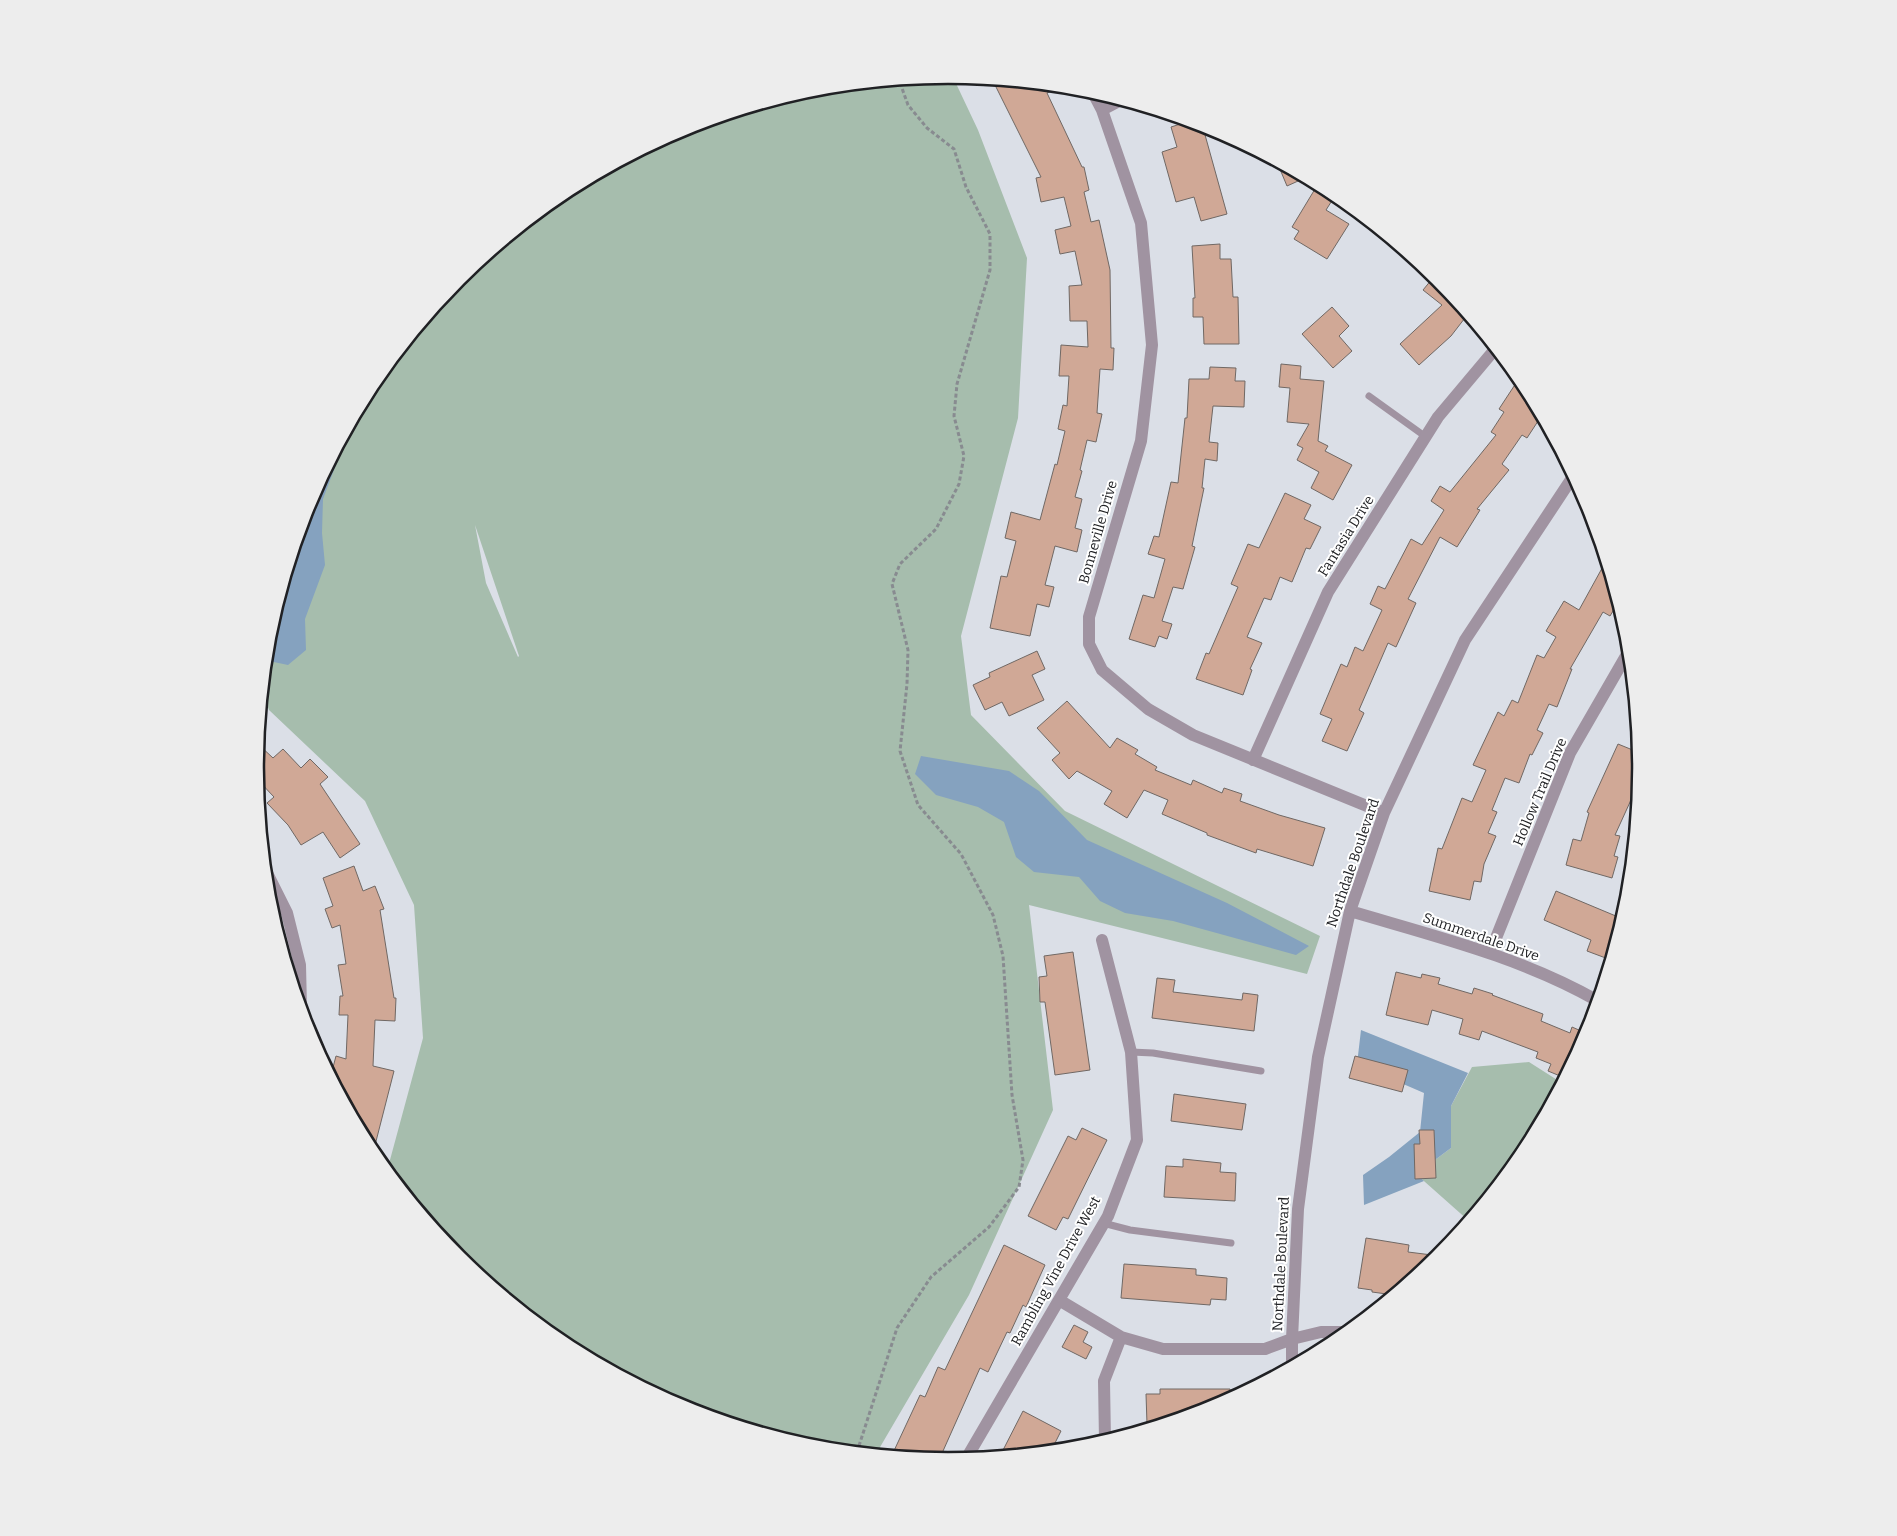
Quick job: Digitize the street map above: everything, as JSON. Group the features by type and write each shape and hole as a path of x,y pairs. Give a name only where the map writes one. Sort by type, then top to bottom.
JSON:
{"street":[{"name":"Bonneville Drive","path":"1097,100 1102,110 1141,224 1152,345 1141,441 1089,617 1088,644 1102,670 1148,709 1193,735 1384,813"},
{"path":"1102,110 1113,104"},
{"name":"Fantasia Drive","path":"1253,760 1328,592 1438,418 1492,353"},
{"name":"Northdale Boulevard","path":"1292,1360 1298,1209 1318,1057 1350,911 1384,813 1465,640 1570,482"},
{"name":"Hollow Trail Drive","path":"1490,953 1570,753 1624,660"},
{"path":"275,886 288,913 300,965 300,985"},
{"name":"Summerdale Drive","path":"1350,911 1490,953 1568,984 1592,998"},
{"name":"Rambling Vine Drive West","path":"970,1452 1104,1223 1137,1140 1131,1052 1102,940"},
{"path":"1059,1300 1121,1337 1163,1349 1266,1349 1292,1339 1321,1332 1336,1332"},
{"path":"1105,1434 1104,1381 1121,1337"}],"lane":[{"path":"1369,396 1426,437"},
{"path":"1131,1052 1153,1053 1261,1071"},
{"path":"1104,1223 1130,1230 1231,1243"}],"path":[{"path":"859,1446 897,1328 931,1277 994,1221 1019,1187 1023,1160 1012,1095 1003,956 993,915 961,854 918,805 900,751 907,684 908,650 892,584 900,564 936,529 959,484 964,456 954,416 957,384 990,270 990,234 966,187 954,150 926,128 908,105 901,85"}],"green space":[{"path":"956,84 978,130 1027,258 1018,418 961,636 971,715 1065,811 1320,936 1307,974 1029,905 1053,1110 969,1295 879,1448 815,1439 771,1429 729,1416 646,1382 606,1361 532,1311 497,1282 434,1219 406,1185 390,1162 423,1038 414,905 365,801 269,710 268,706 270,679 277,635 288,591 316,506 335,465 356,426 406,351 434,317 497,254 532,225 606,175 646,154 729,120 771,107 859,90 904,85","holes":["475,525 519,656 486,583"]},
{"path":"1529,1062 1557,1080 1517,1148 1491,1185 1465,1217 1416,1174 1451,1148 1451,1106 1472,1067"}],"water":[{"path":"337,460 323,499 322,533 325,565 305,619 306,650 288,665 273,662 277,635 301,548 316,506"},
{"path":"921,756 1009,771 1039,791 1087,840 1227,903 1309,946 1296,955 1173,921 1125,913 1100,901 1079,877 1034,872 1016,857 1004,822 978,807 936,795 915,774"},
{"path":"1361,1030 1468,1073 1451,1106 1451,1148 1416,1174 1424,1181 1364,1205 1363,1175 1420,1132 1424,1093 1357,1064"}],"building":[{"path":"995,85 1050,92 1047,93 1082,167 1084,167 1089,190 1084,192 1091,222 1099,220 1110,270 1111,348 1114,348 1113,370 1100,369 1097,413 1102,414 1096,442 1087,440 1080,470 1082,471 1075,497 1082,499 1075,528 1082,530 1077,552 1055,546 1045,585 1054,587 1049,607 1037,604 1030,636 990,628 1001,576 1007,577 1016,541 1005,538 1011,512 1040,520 1055,464 1057,465 1065,431 1058,429 1063,405 1067,406 1069,376 1059,376 1061,345 1088,347 1087,321 1070,321 1069,286 1082,285 1075,251 1060,254 1055,230 1071,226 1064,197 1041,202 1036,178 1041,177"},
{"path":"1179,124 1205,134 1227,214 1201,221 1194,197 1176,202 1162,152 1177,147 1171,127"},
{"path":"1280,169 1300,180 1287,186"},
{"path":"1314,190 1332,201 1326,210 1349,224 1327,259 1294,239 1299,231 1292,227"},
{"path":"1220,244 1220,259 1231,259 1233,297 1238,297 1239,344 1204,344 1203,317 1193,317 1193,298 1195,298 1192,246"},
{"path":"1430,282 1464,319 1451,336 1419,365 1400,344 1442,305 1423,290"},
{"path":"1332,307 1349,326 1339,336 1352,351 1333,368 1302,334"},
{"path":"1281,364 1301,366 1300,379 1324,381 1318,441 1328,446 1325,451 1352,465 1333,500 1311,488 1319,472 1297,460 1303,448 1297,445 1309,424 1287,422 1290,388 1279,387"},
{"path":"1210,367 1236,368 1235,381 1245,381 1244,407 1213,406 1209,442 1218,443 1217,461 1205,459 1202,488 1204,488 1192,546 1195,547 1183,589 1173,587 1162,621 1172,624 1167,639 1159,636 1155,647 1129,639 1143,595 1154,598 1165,559 1148,554 1154,536 1159,537 1171,482 1178,483 1185,418 1187,418 1189,379 1209,379"},
{"path":"1515,385 1538,421 1527,438 1522,435 1502,464 1509,470 1477,509 1480,510 1457,547 1440,537 1408,599 1416,603 1396,647 1388,643 1359,710 1364,713 1347,751 1322,741 1332,719 1320,714 1341,664 1347,667 1355,647 1363,651 1382,610 1370,604 1378,586 1385,589 1411,539 1422,545 1444,510 1431,501 1440,486 1450,492 1496,435 1491,432 1504,412 1499,409"},
{"path":"1285,493 1311,505 1304,519 1321,527 1310,549 1306,548 1292,582 1280,577 1271,600 1264,598 1247,637 1262,643 1250,669 1252,670 1243,695 1196,679 1206,653 1209,654 1238,587 1231,584 1248,544 1259,548"},
{"path":"1602,568 1614,610 1610,616 1603,612 1570,669 1572,669 1557,707 1549,704 1537,730 1543,733 1532,755 1530,754 1519,783 1505,778 1492,810 1497,812 1488,833 1496,836 1484,864 1481,882 1474,881 1470,900 1429,891 1438,848 1442,849 1462,798 1472,802 1486,770 1473,765 1498,712 1504,716 1512,700 1518,703 1537,655 1544,658 1556,637 1546,631 1564,601 1579,610"},
{"path":"1037,651 1045,669 1032,675 1044,700 1009,716 1002,702 985,710 973,685 990,677 989,673"},
{"path":"1067,701 1110,748 1117,738 1138,750 1135,754 1157,767 1155,770 1191,785 1193,780 1222,793 1224,788 1242,794 1240,801 1279,815 1325,828 1313,866 1257,849 1256,853 1207,835 1207,833 1162,814 1168,800 1144,790 1127,818 1104,804 1112,791 1077,771 1069,779 1052,760 1060,753 1037,728"},
{"path":"1618,744 1632,750 1632,799 1615,835 1620,836 1614,856 1618,857 1612,878 1566,865 1573,839 1581,841 1589,813 1587,812"},
{"path":"283,749 301,768 310,759 328,777 320,784 360,844 340,858 323,832 301,845 288,825 267,803 274,797 265,787 265,750 273,758"},
{"path":"354,866 363,891 375,886 384,909 380,910 394,998 396,998 395,1021 375,1020 373,1066 394,1071 376,1142 356,1110 333,1067 336,1056 346,1059 348,1015 339,1015 340,996 343,996 338,965 346,964 340,925 332,928 325,909 333,906 323,878"},
{"path":"1556,891 1616,916 1605,958 1587,951 1591,940 1544,920"},
{"path":"1073,952 1090,1070 1055,1075 1045,1002 1040,1002 1039,977 1047,976 1044,956"},
{"path":"1396,972 1421,978 1422,974 1440,978 1438,984 1472,994 1474,988 1493,994 1543,1014 1541,1021 1570,1033 1572,1027 1581,1031 1559,1076 1548,1071 1551,1064 1536,1058 1538,1052 1482,1031 1479,1040 1459,1034 1463,1019 1432,1010 1428,1025 1386,1015"},
{"path":"1157,978 1175,980 1173,992 1242,1000 1243,993 1258,995 1254,1031 1152,1018"},
{"path":"1355,1056 1408,1070 1402,1092 1349,1078"},
{"path":"1174,1094 1246,1104 1242,1130 1171,1121"},
{"path":"1082,1128 1107,1140 1068,1219 1063,1217 1056,1230 1028,1216 1068,1136 1076,1140"},
{"path":"1419,1130 1434,1130 1436,1178 1415,1179 1414,1144 1420,1144"},
{"path":"1183,1159 1221,1163 1220,1172 1236,1173 1235,1201 1164,1197 1166,1166 1183,1167"},
{"path":"1366,1238 1409,1245 1408,1252 1429,1255 1386,1294 1358,1288"},
{"path":"1004,1245 1045,1265 1026,1307 1023,1305 1010,1333 1007,1332 988,1372 980,1368 943,1452 894,1450 920,1395 925,1397 938,1367 945,1370"},
{"path":"1124,1264 1196,1269 1196,1275 1227,1278 1226,1300 1211,1299 1210,1305 1121,1298"},
{"path":"1074,1325 1088,1332 1083,1342 1092,1347 1086,1359 1062,1347"},
{"path":"1160,1389 1230,1389 1230,1391 1147,1423 1146,1394 1160,1394"},
{"path":"1023,1411 1061,1431 1055,1443 1003,1450"}]}
